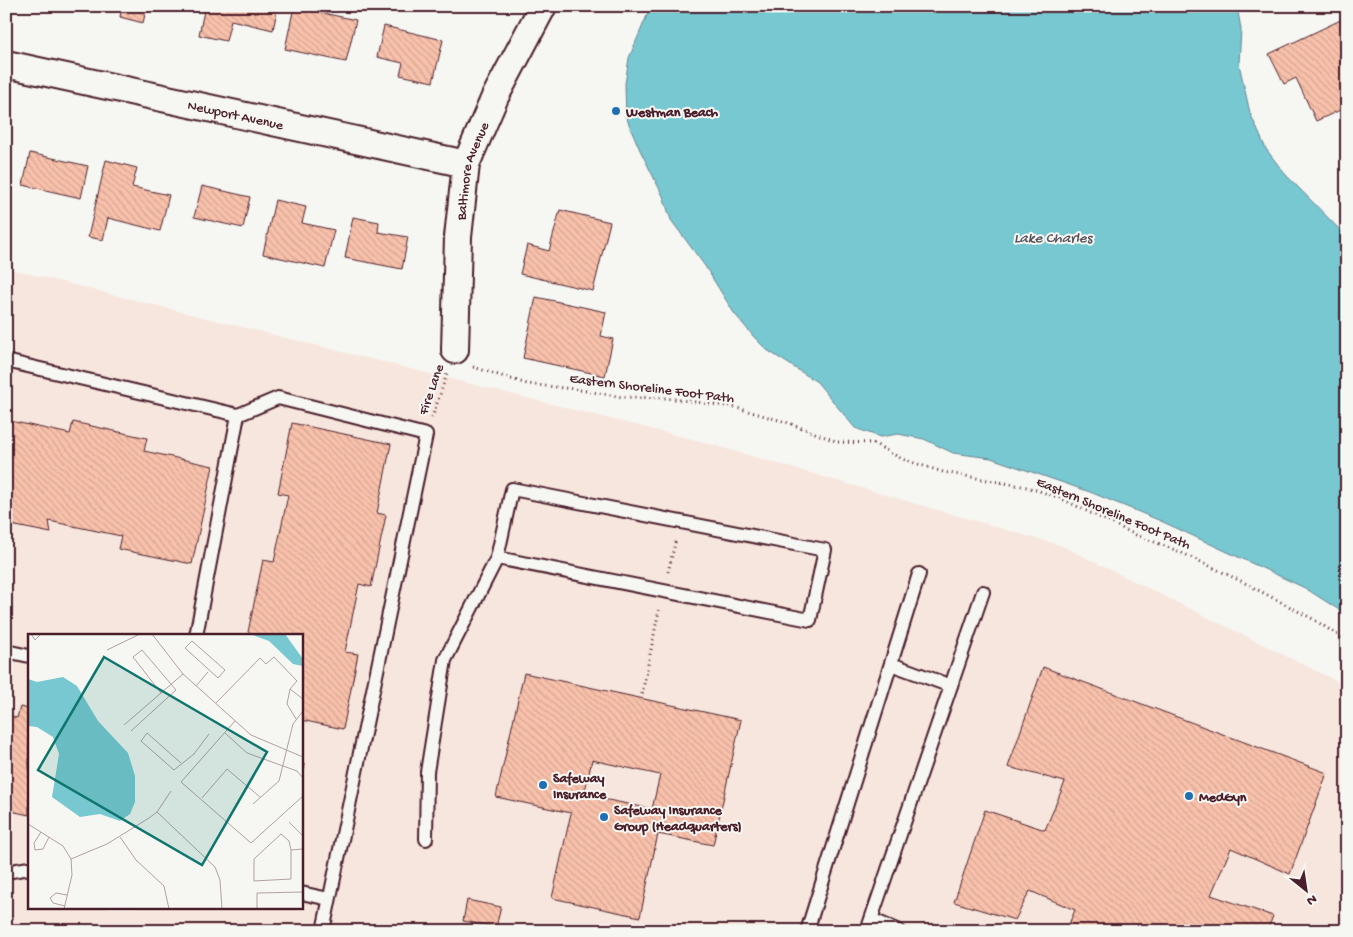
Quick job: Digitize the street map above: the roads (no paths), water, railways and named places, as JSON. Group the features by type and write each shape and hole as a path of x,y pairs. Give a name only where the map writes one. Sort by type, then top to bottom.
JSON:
{"street":[{"name":"Baltimore Avenue","path":"455,350 458,237 466,164 495,97 543,6"},
{"name":"Newport Avenue","path":"6,64 466,164"}],"lane":[{"path":"6,362 238,415 278,398 426,435 322,931"},
{"path":"196,634 238,415"},
{"path":"426,839 427,772 445,660 497,558 512,489 825,550 810,620 497,558"},
{"path":"807,931 919,574"},
{"path":"899,931 869,925 983,592"},
{"path":"6,651 28,656"},
{"path":"891,664 950,686"},
{"path":"6,872 28,868"},
{"path":"302,893 329,899"}],"water":[{"name":"Lake Charles","path":"651,6 1237,6 1241,29 1239,64 1250,113 1266,149 1285,174 1347,237 1347,615 1305,588 1161,521 1090,492 991,458 953,453 924,439 898,434 880,437 855,428 817,382 767,350 754,337 734,313 705,266 671,220 663,196 626,117 625,84 629,58"}],"place":[{"name":"Westman Beach","path":"616,111"},
{"name":"Safeway Insurance","path":"543,785"},
{"name":"MedGyn","path":"1189,796"},
{"name":"Safeway Insurance Group (Headquarters)","path":"604,817"}]}
